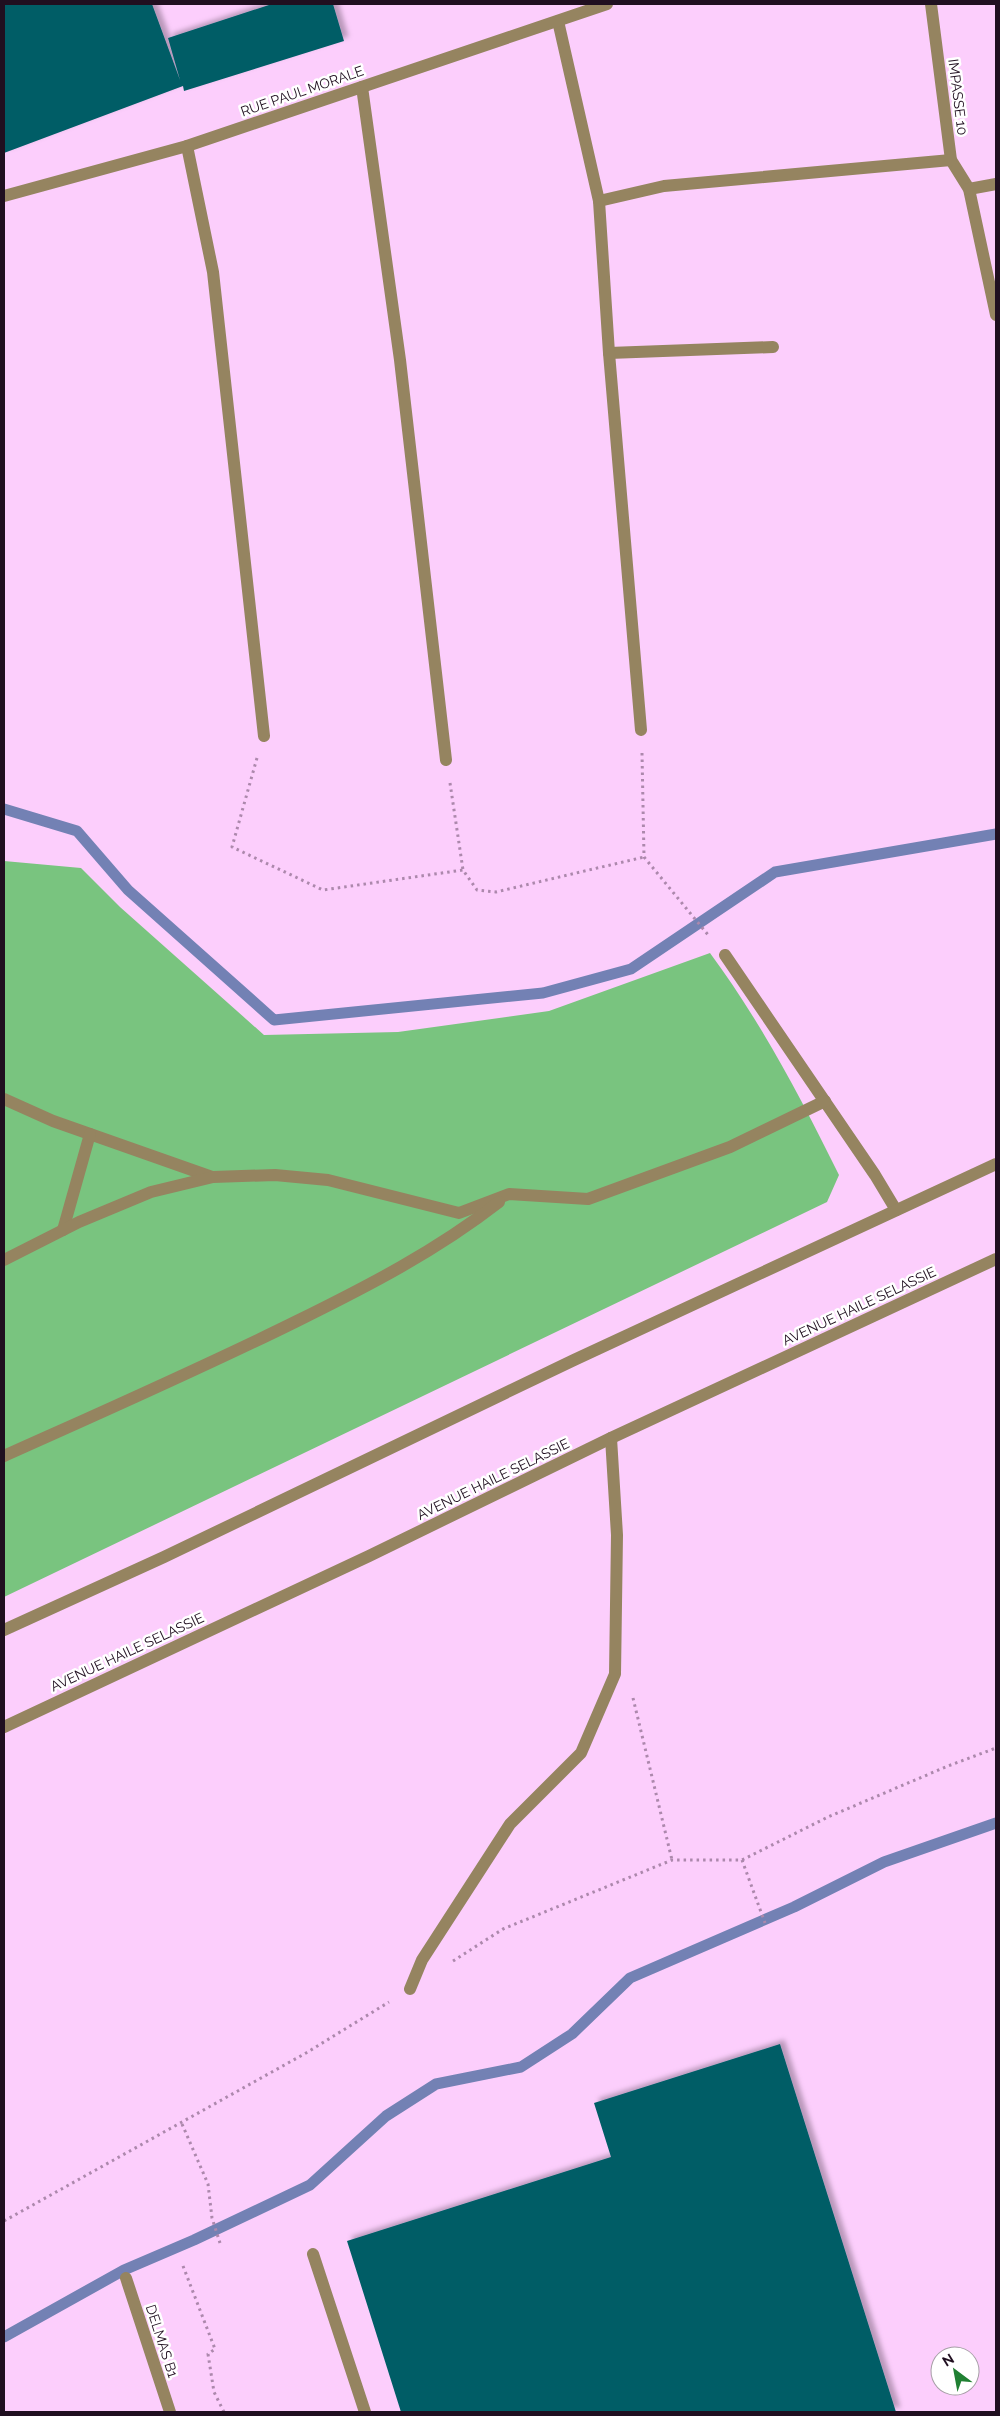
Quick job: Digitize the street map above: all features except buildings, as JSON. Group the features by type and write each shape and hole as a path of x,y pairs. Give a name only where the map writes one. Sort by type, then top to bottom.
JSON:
{"street":[{"name":"RUE PAUL MORALE","path":"4,196 187,146 607,4"},
{"name":"IMPASSE 10","path":"931,4 951,160 969,189 996,315"},
{"path":"558,21 599,201 609,353 641,730"},
{"path":"362,87 400,360 446,760"},
{"path":"187,146 212,272 264,736"},
{"path":"599,201 664,186 951,160"},
{"path":"969,189 996,184"},
{"path":"609,353 773,347"},
{"path":"725,955 875,1174 896,1210"},
{"path":"4,1099 90,1134 213,1177"},
{"path":"4,1260 63,1230 151,1192 213,1177 275,1175 328,1180 459,1213 509,1194 588,1199 730,1147 825,1101"},
{"path":"63,1230 90,1134"},
{"path":"4,1630 996,1164"},
{"path":"4,1456 219,1360 390,1275 463,1230 509,1194"},
{"name":"AVENUE HAILE SELASSIE","path":"4,1727 369,1556 611,1438 996,1259"},
{"path":"410,1989 422,1960 510,1824 581,1753 615,1674 617,1535 611,1438"},
{"path":"313,2254 365,2412"},
{"name":"DELMAS B1","path":"126,2278 170,2412"}],"path":[{"path":"641,730 644,856 725,955"},
{"path":"264,736 232,847 323,890 463,870"},
{"path":"446,760 463,870 477,890 496,892 644,856"},
{"path":"631,1691 672,1860"},
{"path":"449,1964 503,1929 672,1860 742,1860 846,1809 996,1748"},
{"path":"742,1860 753,1896 765,1923"},
{"path":"4,2221 182,2124 306,2053 410,1989"},
{"path":"182,2124 208,2184 212,2218 220,2243"},
{"path":"184,2266 216,2349 208,2354 214,2392 224,2412"}],"green space":[{"path":"4,861 81,868 120,907 264,1035 398,1032 549,1011 710,953 763,1033 839,1175 827,1202 4,1597"}],"waterway":[{"path":"4,809 77,831 128,890 274,1020 543,993 631,969 775,872 996,834"},
{"path":"4,2337 124,2270 194,2240 310,2185 386,2116 436,2084 521,2067 572,2034 630,1978 794,1907 884,1862 996,1823"}]}
